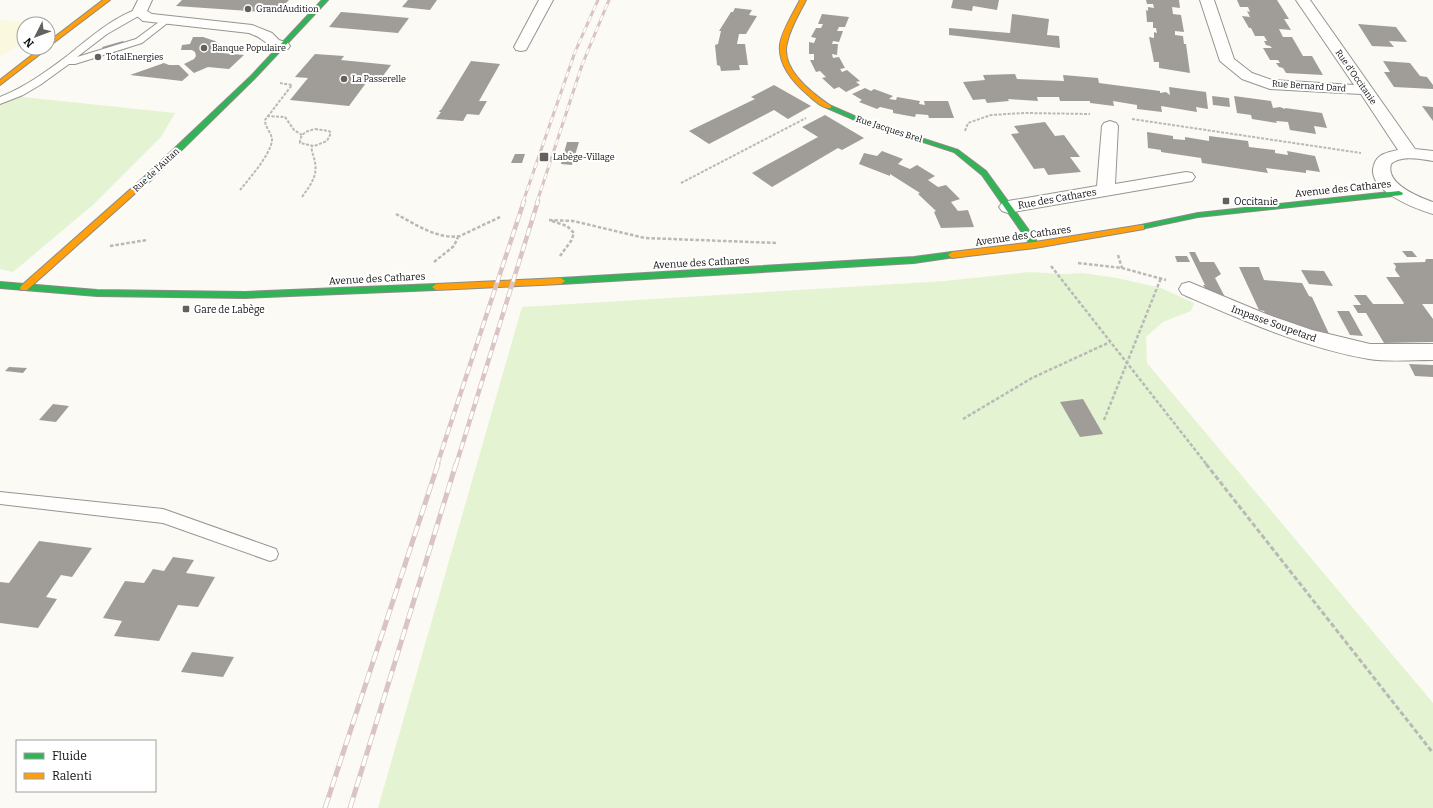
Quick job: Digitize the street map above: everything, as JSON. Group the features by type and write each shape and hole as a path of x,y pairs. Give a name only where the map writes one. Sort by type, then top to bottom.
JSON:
{"street":[{"path":"56,33 106,0"},
{"name":"Rue de l'Autan","path":"24,288 167,161 253,78 325,0"},
{"path":"520,47 546,0"},
{"name":"Rue Jacques Brel","path":"803,0 783,45 786,66 803,87 828,106 857,119 956,151 984,173 1035,245"},
{"name":"Rue Bernard Dard","path":"1207,0 1227,61 1247,76 1270,84 1365,90"},
{"name":"Rue d'Occitanie","path":"1303,0 1409,153"},
{"path":"142,6 148,18 252,29 267,36 274,43 283,46"},
{"path":"56,38 79,19"},
{"path":"0,83 34,56"},
{"name":"Rue des Cathares","path":"1106,190 1110,126"},
{"path":"1433,156 1409,153 1398,154 1389,158 1383,163 1381,169 1383,177 1389,185 1399,193 1412,201 1433,208"},
{"name":"Rue des Cathares","path":"1008,207 1186,177"},
{"name":"Avenue des Cathares","path":"0,285 97,293 245,295 576,280 914,260 1035,245 1112,233 1198,215 1399,193"},
{"name":"Impasse Soupetard","path":"1189,289 1260,319 1309,337 1370,352 1433,352"}],"lane":[{"path":"0,101 28,88 62,65 123,18 142,6"},
{"path":"62,65 139,41 166,21"},
{"path":"0,498 163,516 270,554"}],"path":[{"path":"240,190 254,172 272,144 271,136 265,124 267,116 292,85 253,78"},
{"path":"682,183 828,106"},
{"path":"956,151 968,123 991,115 1025,113 1095,115"},
{"path":"267,116 285,117 290,126 298,134 302,135"},
{"path":"1125,118 1214,132 1354,150 1383,163"},
{"path":"321,128 326,129 331,133 331,136 326,142 312,146 300,143 300,138 302,135 310,130 321,128"},
{"path":"302,197 315,178 318,168 311,149 312,146"},
{"path":"396,214 431,232 458,237 486,221 500,217"},
{"path":"576,280 557,261 571,241 574,233 571,228 566,225 549,220 562,219 645,238 779,243"},
{"path":"1055,263 1048,263 1433,754"},
{"path":"1074,263 1122,268 1161,278 1189,289"},
{"path":"1104,420 1128,364 1161,278"},
{"path":"963,419 1032,378 1110,342"}],"shaded area":[{"path":"0,20 16,21 16,47 0,57"}],"green space":[{"path":"13,96 175,113 161,137 94,204 13,272 0,269 0,105"},
{"path":"1029,272 1066,274 1082,273 1117,278 1161,288 1194,303 1191,311 1163,322 1146,337 1147,363 1433,703 1433,808 378,808 522,307 945,281"}],"building":[{"path":"182,0 289,0 277,13 176,6"},
{"path":"408,0 437,0 430,10 402,7"},
{"path":"953,0 999,0 997,10 973,6 972,11 951,8"},
{"path":"1146,0 1179,0 1180,8 1172,7 1173,14 1181,15 1184,32 1175,31 1175,35 1183,36 1184,44 1186,44 1190,73 1159,68 1159,62 1154,62 1149,37 1154,38 1154,32 1157,33 1156,28 1153,28 1153,22 1147,22 1146,10 1148,11 1148,7 1154,8 1153,4 1147,4"},
{"path":"1237,0 1277,0 1289,19 1284,19 1291,30 1279,29 1283,37 1292,37 1303,56 1312,56 1323,75 1286,73 1283,68 1279,67 1276,63 1280,63 1278,60 1270,60 1263,48 1272,48 1266,45 1264,41 1267,41 1264,36 1255,36 1251,28 1249,28 1242,16 1250,17 1247,11 1250,12 1248,7 1240,7"},
{"path":"735,8 752,10 749,15 757,16 746,34 739,34 737,44 745,44 748,65 739,65 740,70 721,71 720,66 717,65 715,45 718,44 721,31 719,31"},
{"path":"341,12 409,18 398,33 329,27"},
{"path":"822,14 849,17 845,27 839,27 837,31 843,31 839,42 833,41 832,44 838,44 837,55 832,54 833,58 839,57 845,68 840,69 842,72 847,70 860,81 856,82 860,85 846,92 839,87 834,89 822,78 826,77 820,71 816,72 810,60 814,60 814,54 809,54 809,42 814,43 816,38 811,37 816,28 821,28 823,24 818,24"},
{"path":"1012,14 1049,19 1047,35 1059,36 1060,48 949,35 949,28 1010,33"},
{"path":"1358,24 1396,27 1407,42 1389,41 1394,47 1372,46"},
{"path":"193,37 203,37 215,41 221,45 222,53 244,55 229,69 208,67 194,73 184,64 194,59 196,56 195,52 192,50 181,50 182,45 190,44"},
{"path":"123,41 129,48 108,55 102,47"},
{"name":"La Passerelle","path":"315,54 344,56 341,60 391,65 377,84 366,83 349,106 290,100 308,78 295,77"},
{"path":"471,61 500,64 479,101 487,101 479,115 467,114 463,121 436,119 441,112 439,112 440,110"},
{"path":"1383,61 1410,63 1420,76 1427,77 1433,85 1433,89 1394,87 1384,72 1390,72"},
{"path":"164,63 169,65 179,65 189,75 182,81 130,75"},
{"path":"1015,74 1017,79 1064,81 1063,75 1098,78 1099,83 1160,91 1160,93 1166,92 1170,95 1169,87 1206,92 1208,109 1196,107 1197,112 1161,106 1162,112 1137,109 1137,105 1113,101 1114,106 1090,103 1090,101 1060,101 1059,97 1037,97 1038,101 1008,99 1009,101 987,103 985,99 973,100 963,82 985,80 983,75"},
{"path":"774,85 811,106 788,119 774,110 709,144 689,131 755,99 751,97"},
{"path":"865,88 871,91 874,89 893,96 889,99 896,100 897,97 920,101 919,104 925,105 924,101 948,101 954,118 929,118 928,115 916,114 915,117 893,113 893,110 880,107 877,109 859,102 862,100 852,94"},
{"path":"1212,96 1229,98 1230,107 1213,105"},
{"path":"1234,96 1271,101 1273,108 1280,107 1285,109 1322,113 1327,128 1314,126 1316,134 1290,130 1288,122 1276,121 1277,123 1252,119 1251,115 1237,113"},
{"path":"1422,106 1433,107 1433,121"},
{"path":"825,115 864,138 842,150 838,148 772,187 752,173 818,137 802,127"},
{"path":"1045,122 1055,136 1064,135 1080,157 1070,157 1081,172 1048,175 1044,168 1034,169 1011,134 1019,133 1014,126"},
{"path":"1147,132 1173,136 1173,139 1185,140 1185,137 1209,141 1209,136 1248,141 1249,147 1275,150 1275,153 1288,155 1287,151 1315,156 1320,172 1306,170 1306,173 1266,168 1268,173 1202,163 1201,158 1161,152 1161,150 1148,148"},
{"path":"567,142 579,142 572,165 561,164"},
{"path":"882,151 903,159 898,164 910,169 917,165 935,176 928,180 938,187 946,185 960,199 951,202 958,211 968,210 974,227 941,228 934,212 936,211 918,194 920,193 890,174 890,176 859,164 864,153 877,156"},
{"path":"515,154 525,154 522,163 511,163"},
{"path":"1402,251 1412,251 1417,257 1407,257"},
{"path":"1189,252 1195,252 1200,262 1214,262 1221,274 1215,278 1225,297 1206,289"},
{"path":"1175,256 1187,256 1190,262 1177,262"},
{"path":"1426,259 1433,259 1433,304 1422,304 1433,319 1433,342 1384,343 1366,313 1358,313 1353,305 1361,305 1354,295 1366,295 1373,304 1403,304 1404,303 1386,277 1400,277 1395,270 1396,266 1393,263 1425,262"},
{"path":"1239,267 1259,267 1264,280 1302,283 1309,296 1312,297 1330,336 1266,315 1264,311 1259,310"},
{"path":"1301,270 1324,271 1333,286 1309,284"},
{"path":"1337,311 1349,311 1363,336 1350,335"},
{"path":"1409,364 1433,365 1433,377 1415,376"},
{"path":"9,367 27,368 23,373 5,371"},
{"path":"1083,399 1103,434 1080,437 1060,402"},
{"path":"53,404 69,406 56,422 39,420"},
{"path":"39,541 92,548 72,577 61,575 46,597 57,599 38,628 0,623 0,582 9,583"},
{"path":"173,557 194,560 186,573 215,577 198,607 178,605 159,641 114,636 122,621 103,618 125,581 144,583 153,569 164,571"},
{"path":"192,652 234,657 223,677 181,672"}],"railway":[{"path":"523,202 575,52 598,0"},
{"path":"537,202 582,65 609,0"},
{"path":"437,465 524,201"},
{"path":"456,465 538,201"},
{"path":"325,808 438,464"},
{"path":"350,808 456,464"}],"traffic: fast":[{"path":"145,181 253,77 325,0"},
{"path":"829,107 857,119 956,151 984,173 1035,245"},
{"path":"1141,227 1198,215 1399,193"},
{"path":"561,281 914,260 952,255"},
{"path":"0,285 97,293 245,295 436,287"}],"traffic: slow":[{"path":"56,39 107,0"},
{"path":"803,0 784,41 784,55 791,73 798,82 813,96 829,107"},
{"path":"0,83 35,56"},
{"path":"24,288 145,181"},
{"path":"952,255 1035,245 1141,227"},
{"path":"436,287 561,281"}],"place":[{"name":"GrandAudition","path":"248,9"},
{"name":"Banque Populaire","path":"204,48"},
{"name":"TotalEnergies","path":"98,57"},
{"name":"La Passerelle","path":"344,79"},
{"name":"Labège-Village","path":"544,157"},
{"name":"Occitanie","path":"1226,201"},
{"name":"Gare de Labège","path":"186,309"}]}
